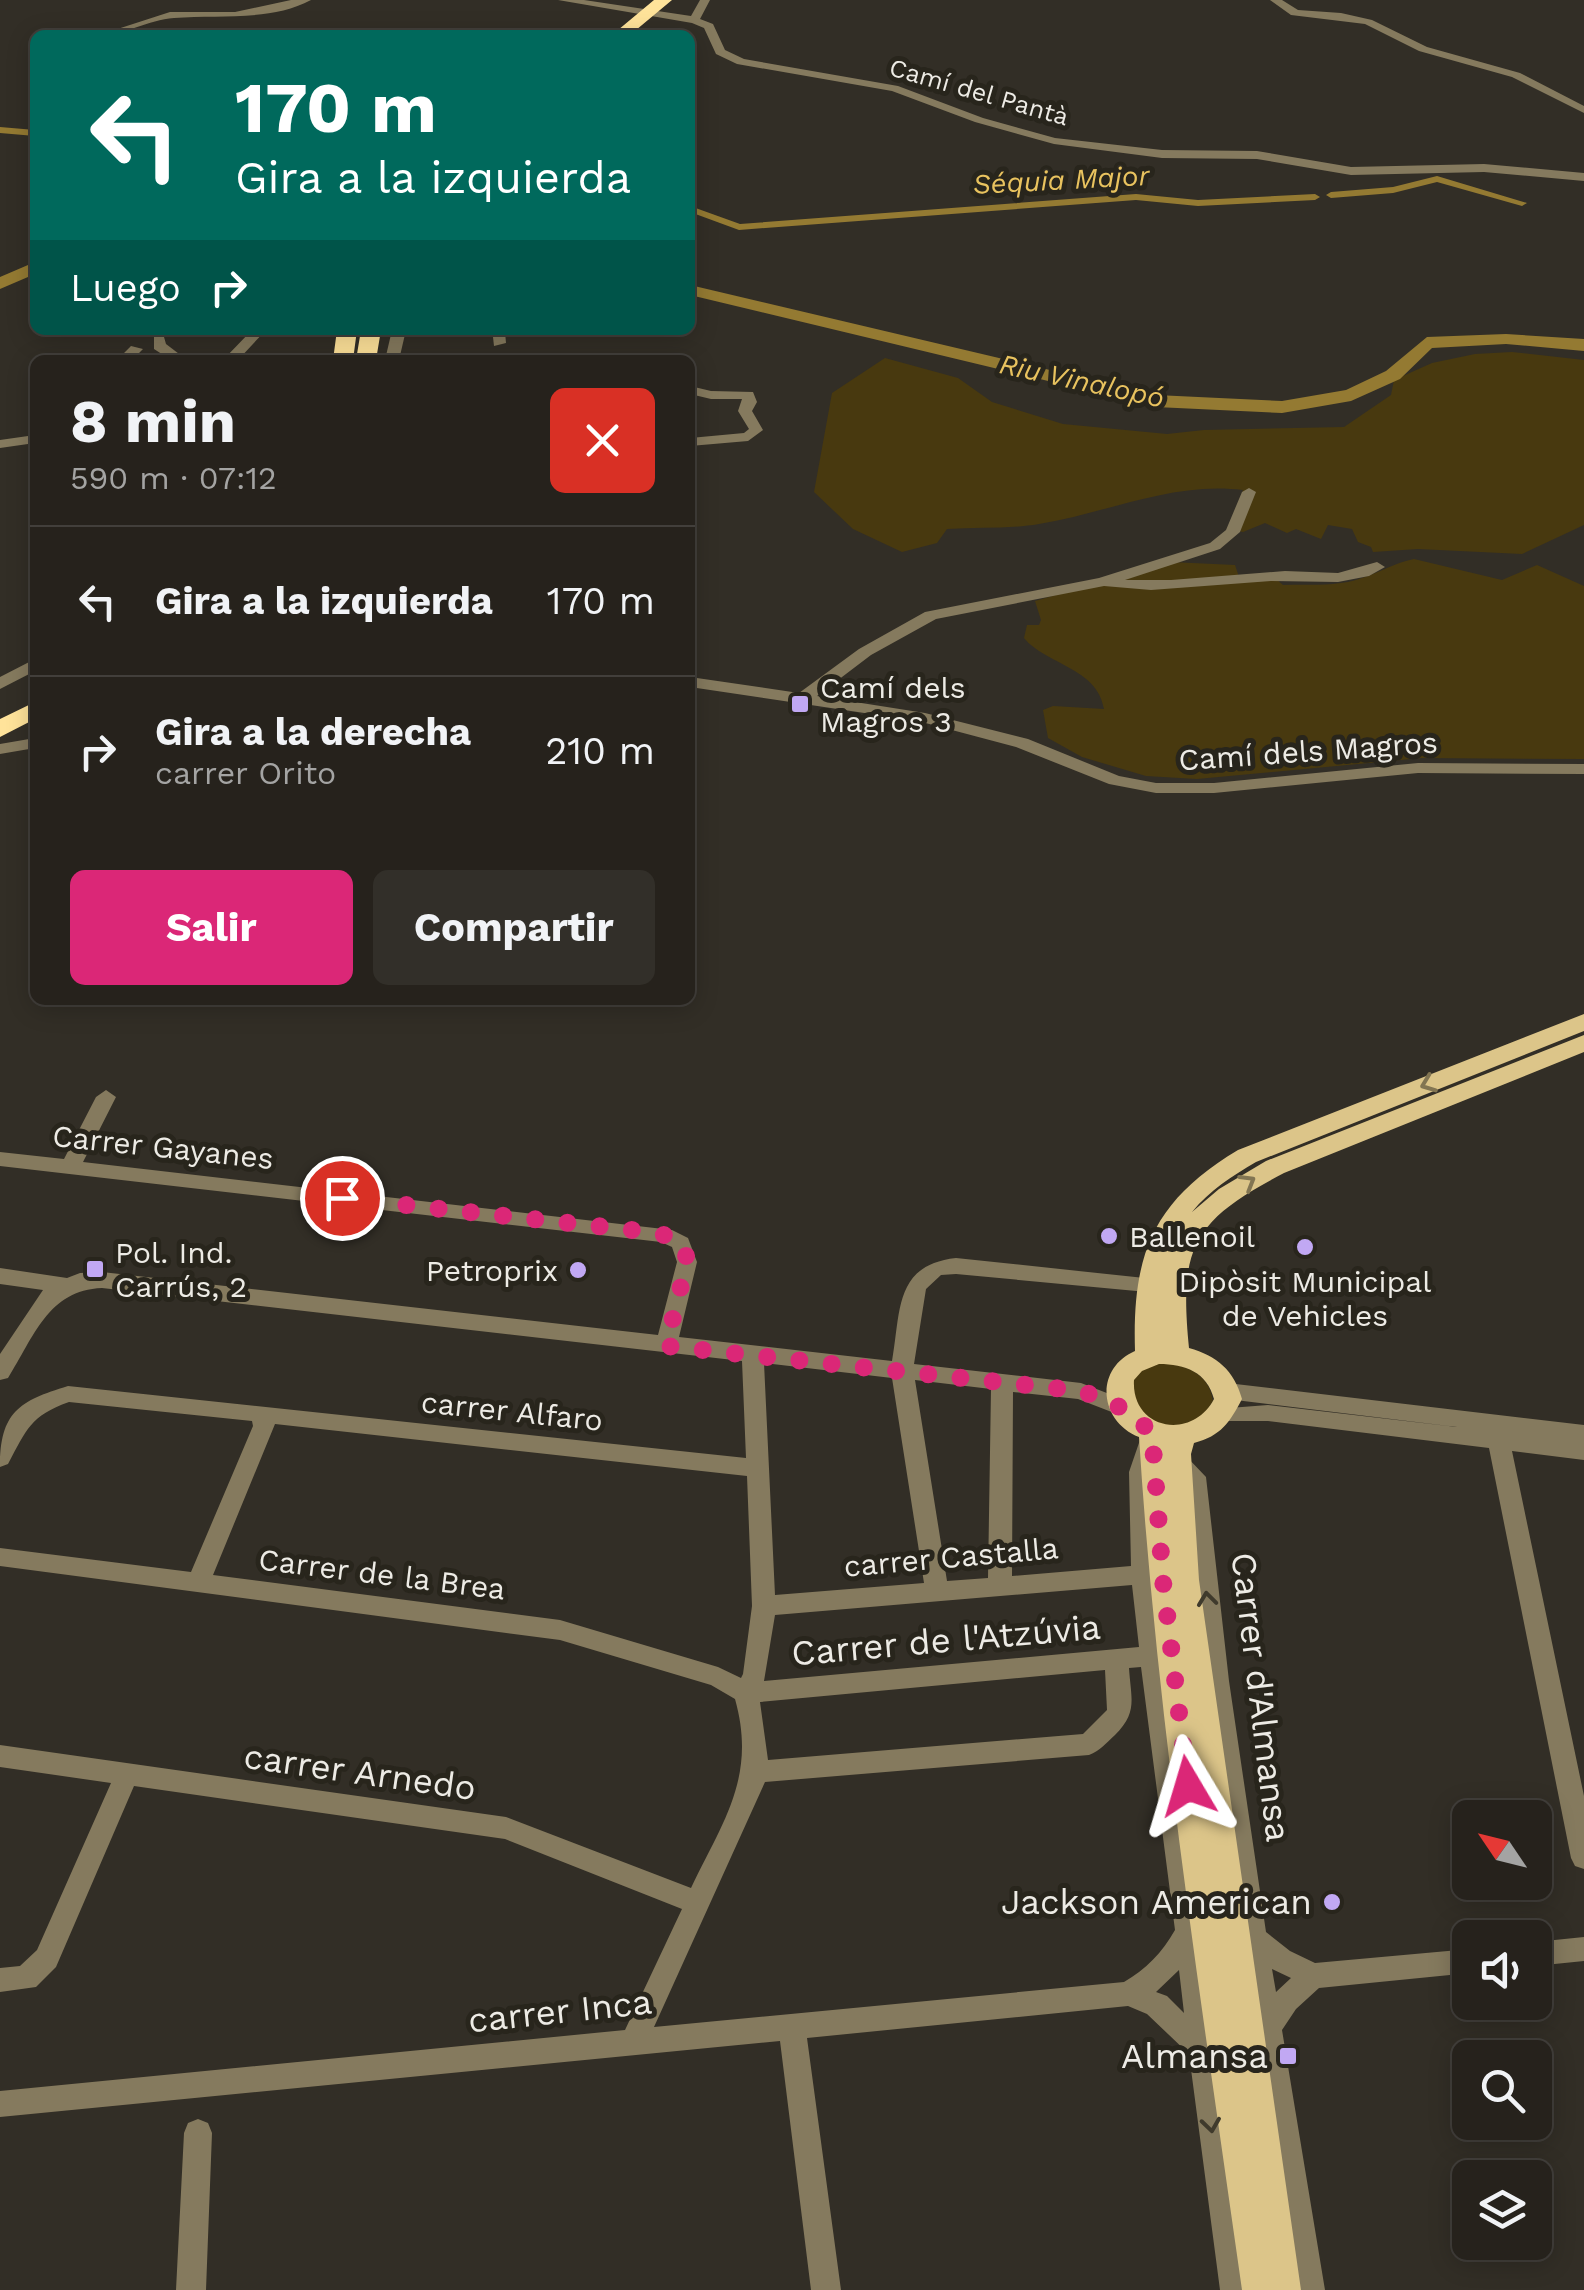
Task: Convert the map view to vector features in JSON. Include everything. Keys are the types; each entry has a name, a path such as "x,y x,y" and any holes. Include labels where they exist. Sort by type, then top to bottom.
{"highway":[{"path":"626,30 664,0"},
{"path":"643,30 678,0"},
{"path":"0,710 30,693"},
{"path":"0,730 30,712"}],"main road":[{"path":"1163,1355 1147,1284 1164,1233 1189,1196 1226,1167 1584,1022"},
{"path":"1163,1355 1174,1266 1197,1223 1231,1192 1275,1167 1584,1043"},
{"path":"1166,1443 1205,1431 1225,1403 1216,1373 1205,1364 1163,1355 1125,1370 1120,1396 1166,1443 1284,2290"},
{"path":"1166,1443 1163,1581 1188,1786 1260,2290"}],"street":[{"path":"120,30 170,15 235,15 306,0"},
{"path":"563,0 617,5 690,19 705,0"},
{"path":"1274,0 1295,13 1368,22 1423,48 1516,75 1584,110"},
{"name":"Camí del Pantà","path":"690,19 709,26 720,52 742,62 894,88 979,120 1054,141 1162,154 1257,155 1351,171 1484,168 1583,177"},
{"path":"235,355 254,335"},
{"path":"500,335 500,343"},
{"path":"159,340 158,346 172,355"},
{"path":"695,391 748,395 750,402 744,411 756,430 748,437 695,442"},
{"path":"0,444 30,440"},
{"path":"805,698 865,652 931,614 1102,582 1215,546 1233,532 1249,492"},
{"path":"1102,582 1178,588 1278,576 1339,580 1358,577 1377,566"},
{"path":"0,684 30,667"},
{"name":"Camí dels Magros","path":"695,683 805,698 984,731 1115,780 1156,788 1214,788 1418,768 1584,769"},
{"path":"0,749 30,744"},
{"path":"70,1167 106,1097"},
{"name":"Carrer Gayanes","path":"0,1159 651,1232 676,1239 686,1252 687,1262 666,1346"},
{"path":"937,1591 902,1370 915,1289 922,1277 936,1268 1147,1284"},
{"path":"0,1276 64,1285 102,1280 1120,1396"},
{"path":"0,1372 51,1294 64,1285"},
{"path":"633,2042 756,1772 754,1732 745,1693 756,1675 764,1606 753,1356"},
{"path":"1000,1585 1002,1382"},
{"name":"carrer Alfaro","path":"0,1458 20,1420 33,1406 47,1398 68,1394 755,1468"},
{"path":"1225,1403 1584,1434"},
{"path":"1225,1403 1268,1413 1584,1451"},
{"path":"198,1583 264,1426 262,1414"},
{"path":"1499,1441 1584,1858"},
{"path":"1166,1443 1142,1454 1143,1575 1199,2045 1235,2290"},
{"name":"Carrer d'Almansa","path":"1166,1443 1196,1477 1218,1685 1267,2030 1310,2290"},
{"name":"Carrer de la Brea","path":"0,1557 576,1633 718,1676 745,1693"},
{"name":"carrer Castalla","path":"764,1606 1143,1575"},
{"name":"Carrer de l'Atzúvia","path":"745,1693 1152,1656"},
{"path":"756,1772 1089,1744 1120,1714 1116,1660"},
{"name":"carrer Arnedo","path":"0,1756 506,1828 698,1903"},
{"path":"0,1980 26,1978 47,1958 128,1774"},
{"path":"1128,1994 1153,1981 1177,1954 1187,1933"},
{"path":"1254,1938 1280,1960 1313,1976 1452,1963"},
{"path":"1552,1952 1584,1949"},
{"path":"1267,2030 1286,2000 1313,1976"},
{"path":"1128,1994 1158,2004 1199,2045"},
{"name":"carrer Inca","path":"0,2104 1128,1994"},
{"path":"792,2026 826,2290"},
{"path":"191,2290 198,2133"},
{"name":"Carrer d'Almansa","path":"1276,2244 1295,2188"},
{"path":"1230,2253 1248,2204"}],"shaded area":[{"path":"1512,352 1584,360 1584,525 1522,554 1418,549 1373,552 1371,547 1358,542 1352,529 1328,525 1321,539 1296,529 1287,533 1265,523 1243,532 1228,529 1243,490 1217,488 1166,494 1039,524 947,529 937,543 902,552 853,529 814,492 832,393 885,358 958,378 992,402 1063,424 1167,434 1344,427 1391,395 1394,380 1432,363 1475,354"},
{"path":"1414,559 1502,580 1537,565 1584,586 1584,759 1422,758 1197,779 1146,776 1082,757 1048,738 1043,710 1053,706 1104,709 1100,695 1082,675 1024,638 1027,625 1039,625 1041,620 1035,601 1171,562 1235,565 1239,577 1275,578 1283,585 1313,585 1353,581"},
{"path":"1156,1363 1185,1367 1206,1383 1213,1401 1201,1420 1175,1428 1146,1421 1128,1382 1134,1374"}],"waterway":[{"name":"Séquia Major","path":"0,130 30,133"},
{"name":"Séquia Major","path":"1331,195 1393,190 1437,179 1522,203"},
{"name":"Séquia Major","path":"811,221 1136,197 1198,203 1315,197"},
{"name":"Séquia Major","path":"695,211 739,227 804,222"},
{"name":"Riu Vinalopó","path":"0,284 30,269"},
{"name":"Riu Vinalopó","path":"695,291 1156,401 1282,407 1351,395 1393,375 1427,343 1506,339 1584,345"}],"place":[{"name":"Camí dels Magros 3","path":"800,704"},
{"name":"Ballenoil","path":"1109,1236"},
{"name":"Dipòsit Municipal de Vehicles","path":"1305,1247"},
{"name":"Pol. Ind. Carrús, 2","path":"95,1269"},
{"name":"Petroprix","path":"578,1270"},
{"name":"Jackson American","path":"1332,1902"},
{"name":"Almansa","path":"1288,2056"}],"route":[{"path":"342,1198 651,1232 676,1239 686,1252 687,1262 666,1346 1082,1391 1122,1408 1152,1432 1163,1581 1188,1786"}]}
